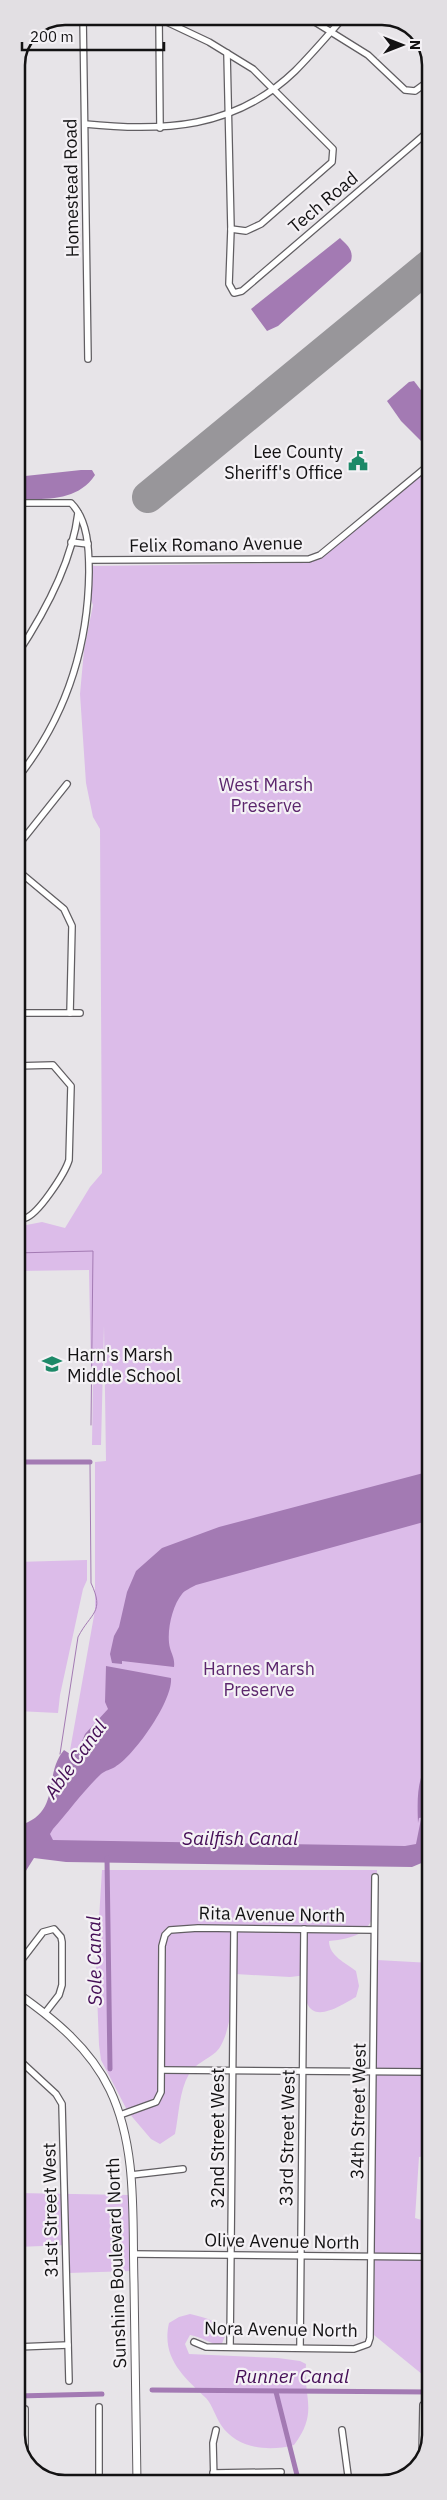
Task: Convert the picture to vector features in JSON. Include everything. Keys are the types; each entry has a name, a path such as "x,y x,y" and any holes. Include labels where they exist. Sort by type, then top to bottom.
{"street":[{"name":"Homestead Road","path":"83,25 88,359"},
{"path":"157,25 160,128"},
{"path":"173,25 227,53 254,69 333,149 332,162 326,169 261,224 246,231 231,229 227,53"},
{"path":"321,25 373,59 405,90 416,90 422,86"},
{"path":"85,124 160,128 196,123 229,112 274,88 296,70 337,25"},
{"name":"Tech Road","path":"231,229 229,284 234,293 242,291 422,137"},
{"name":"Felix Romano Avenue","path":"89,560 309,559 320,555 422,471"},
{"path":"25,503 71,503 78,510 88,544 89,560 86,620 74,675 52,727 25,767"},
{"path":"25,641 46,606 71,542 78,510"},
{"path":"71,542 88,544"},
{"path":"25,837 67,784"},
{"path":"25,876 64,909 72,926 70,1013"},
{"path":"25,1013 80,1013"},
{"path":"25,1066 53,1065 72,1086 69,1160 66,1171 33,1213 25,1218"},
{"name":"34th Street West","path":"368,2344 370,2338 375,1877"},
{"name":"Rita Avenue North","path":"162,2070 162,1946 165,1935 170,1930 175,1928 374,1930"},
{"path":"25,1955 43,1932 54,1929 58,1932 62,1942 62,1985 59,1995 45,2013"},
{"name":"32nd Street West","path":"230,2348 234,1929"},
{"name":"33rd Street West","path":"300,2348 304,1929"},
{"name":"Sunshine Boulevard North","path":"25,1999 45,2013 72,2037 96,2065 110,2090 120,2115 131,2175 137,2475"},
{"name":"31st Street West","path":"25,2066 56,2094 62,2104 69,2381"},
{"path":"120,2115 156,2102 161,2092 162,2070 422,2072"},
{"path":"131,2175 183,2169"},
{"name":"Olive Avenue North","path":"133,2254 422,2257"},
{"name":"Nora Avenue North","path":"194,2342 206,2347 230,2348 360,2348 368,2344"},
{"path":"25,2347 68,2345"},
{"path":"99,2407 99,2475"},
{"path":"25,2409 25,2440"},
{"path":"216,2430 213,2443 214,2473 281,2472"},
{"path":"342,2430 349,2475"}],"green space":[{"name":"Harnes Marsh Preserve","path":"422,469 422,1837 415,1851 29,1841 61,1801 95,1610 95,1462 106,1461 104,1325 101,1445 92,1445 93,1378 91,1374 89,1270 25,1271 25,1225 42,1222 65,1228 90,1187 102,1173 100,829 93,817 86,783 80,694 84,650 93,605 85,584 89,563 94,566 305,563"},
{"path":"87,1560 87,1580 83,1589 60,1695 58,1713 25,1711 25,1562"},
{"path":"102,1870 377,1870 375,1910 367,1928 346,1939 329,1941 335,1955 356,1971 359,1986 356,1997 330,2010 316,2012 307,2003 307,1975 290,1977 235,1974 234,1992 225,2037 216,2052 198,2064 189,2074 181,2095 175,2134 160,2144 151,2139 128,2112 101,2060 96,1967"},
{"path":"377,1960 422,1962 422,2156 419,2157 415,2218 422,2220 422,2374 374,2335"},
{"path":"25,2193 129,2195 131,2271 68,2273 67,2245 25,2247"},
{"path":"190,2314 207,2318 215,2323 225,2336 221,2346 190,2335 185,2344 189,2354 278,2358 300,2361 306,2364 308,2414 302,2433 294,2445 274,2448 254,2447 236,2439 221,2425 206,2398 176,2366 168,2347 169,2323 179,2317"}],"water":[{"path":"340,238 351,251 351,261 278,326 267,331 251,309"},
{"path":"414,381 422,392 422,442 401,421 387,401 409,382"},
{"path":"81,470 92,470 95,475 88,484 79,490 49,499 25,499 25,476"},
{"path":"422,1473 422,1522 196,1585 182,1594 173,1612 169,1627 169,1642 174,1659 174,1667 122,1661 122,1664 112,1663 110,1654 114,1636 119,1627 127,1592 136,1571 162,1548 219,1527"},
{"name":"Able Canal","path":"106,1666 171,1678 166,1700 142,1740 123,1761 101,1774 89,1787 53,1829 50,1834 53,1840 405,1846 416,1844 422,1819 422,1863 412,1867 66,1862 34,1858 25,1872 25,1823 41,1813 50,1793 58,1760 64,1750 70,1754 78,1751 85,1734 108,1709 105,1702"},
{"path":"422,1775 422,1818 419,1818 418,1823 418,1804"}],"waterway":[{"path":"25,1253 93,1251 91,1425"},
{"path":"25,1462 90,1462"},
{"name":"Able Canal","path":"60,1754 78,1637 95,1612 97,1601 91,1583 90,1462"},
{"name":"Sole Canal","path":"107,1858 110,2069"},
{"name":"Runner Canal","path":"152,2390 422,2392"},
{"path":"276,2392 297,2475"},
{"path":"25,2396 102,2394"}],"runway":[{"path":"148,497 422,272"}],"place":[{"name":"Lee County Sheriff's Office","path":"358,461"},
{"name":"Harn's Marsh Middle School","path":"52,1364"}],"park label":[{"name":"West Marsh Preserve","path":"266,794"}],"water label":[{"name":"Sailfish Canal","path":"240,1838"}]}
